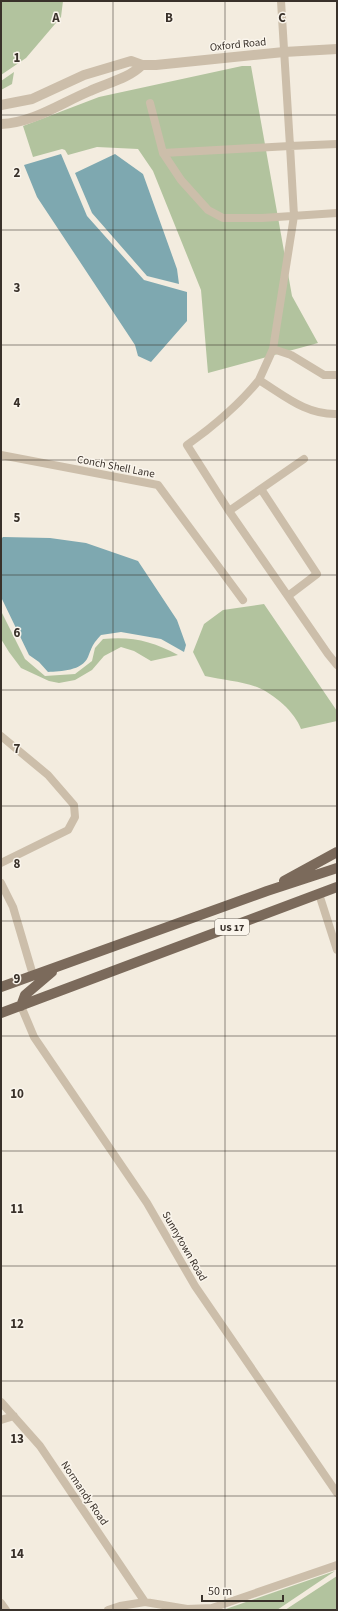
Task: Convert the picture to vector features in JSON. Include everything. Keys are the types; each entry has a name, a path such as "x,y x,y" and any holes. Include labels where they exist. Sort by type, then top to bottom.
{"main road":[{"path":"267,891 337,852"},
{"name":"US 17","path":"1,987 267,891 337,868"},
{"name":"US 17","path":"1,1013 337,887"},
{"path":"21,1006 26,995 33,987 60,966"}],"street":[{"path":"282,1 294,216 273,349 259,380 242,401 220,421 187,446 229,511 337,665"},
{"name":"Oxford Road","path":"1,105 32,98 84,75 131,61 142,65 284,52 337,49"},
{"name":"Oxford Road","path":"1,124 27,120 44,113 90,90 134,73 142,65"},
{"path":"150,103 163,153 181,180 208,210 223,218 337,213"},
{"path":"163,153 337,144"},
{"path":"273,349 291,355 324,375 337,375"},
{"path":"259,380 306,410 326,414 337,414"},
{"name":"Conch Shell Lane","path":"1,455 158,485 243,600"},
{"path":"229,511 304,459"},
{"path":"261,489 317,574 288,596"},
{"path":"1,736 48,775 74,805 74,817 68,830 1,863"},
{"path":"1,883 13,907 33,975"},
{"path":"319,894 337,950"},
{"name":"Sunnytown Road","path":"21,1006 34,1037 146,1203 195,1286 337,1492"},
{"name":"Normandy Road","path":"1,1402 40,1446 146,1602"},
{"path":"1,1420 14,1416"},
{"path":"108,1610 120,1606 146,1602 187,1609 212,1608 337,1565"},
{"path":"1,1603 6,1610"}],"green space":[{"path":"1,1 63,1 61,17 26,58 1,75"},
{"path":"242,66 251,66 292,296 318,343 208,373 201,290 153,171 138,149 97,147 68,155 65,150 62,149 33,157 23,126 99,97"},
{"path":"14,72 12,84 1,90 1,81"},
{"path":"264,604 337,711 337,721 301,729 289,710 264,690 245,683 205,676 193,652 204,624 223,610"},
{"path":"1,611 25,659 45,676 75,674 92,661 95,648 103,639 123,638 142,641 160,646 178,655 151,661 134,651 121,647 104,656 92,670 75,680 59,683 49,681 21,668 9,652 1,639"},
{"path":"335,1571 277,1610 223,1610"},
{"path":"337,1576 337,1610 285,1610"}],"water":[{"path":"61,154 87,216 144,280 187,292 187,321 151,362 138,356 135,345 37,197 24,165"},
{"path":"115,154 143,174 177,269 179,284 147,276 92,213 75,173"},
{"path":"3,537 50,538 86,543 138,561 177,620 186,645 184,652 161,639 121,632 101,635 93,645 85,662 76,668 48,672 39,662 29,655 1,597 1,539"}]}
